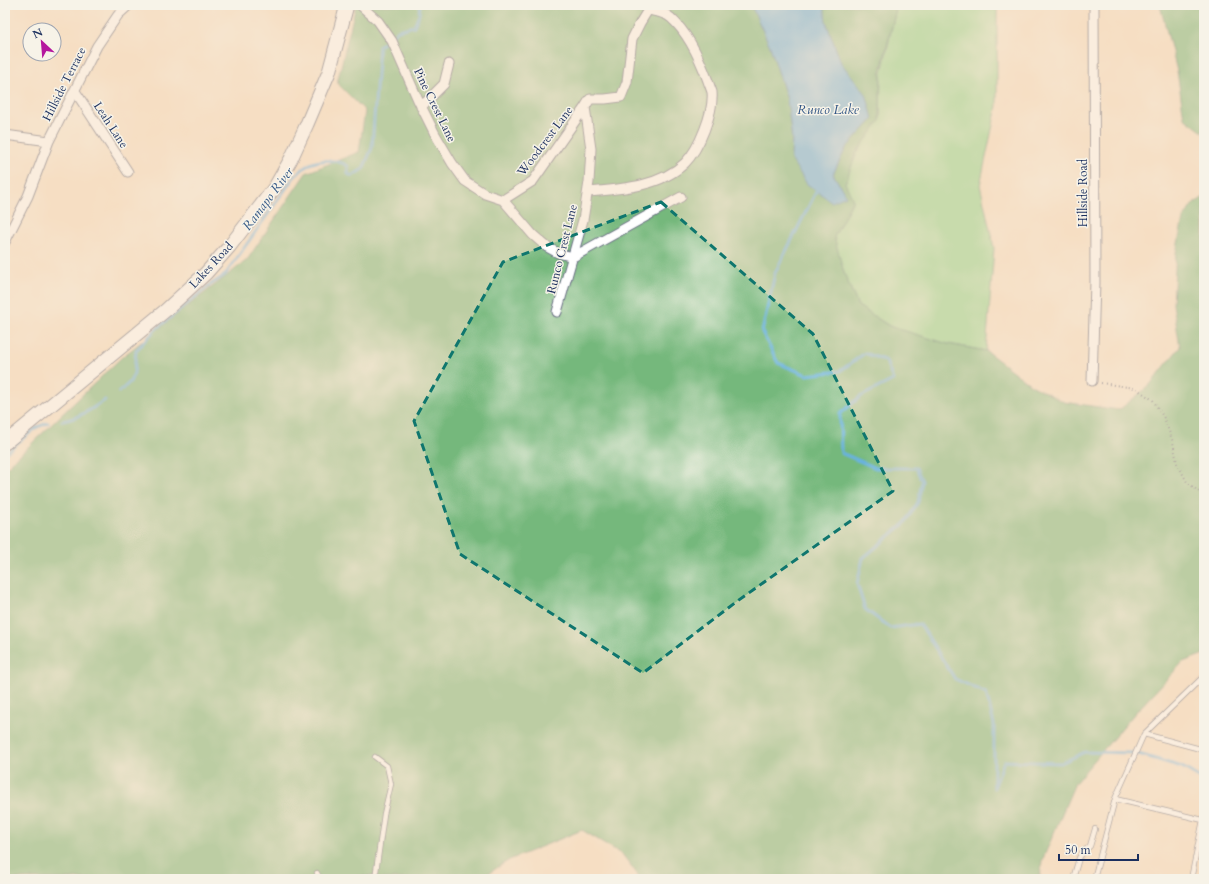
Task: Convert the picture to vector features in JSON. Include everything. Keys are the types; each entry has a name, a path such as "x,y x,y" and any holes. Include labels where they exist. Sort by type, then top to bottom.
{"main road":[{"name":"Lakes Road","path":"5,444 166,310 206,273 229,247 275,187 291,159 329,72 347,5"}],"street":[{"name":"Hillside Terrace","path":"5,135 49,141 97,46 118,15 129,5"},
{"name":"Pine Crest Lane","path":"360,5 378,21 392,41 421,107 452,163 465,182 484,194 503,200"},
{"name":"Hillside Road","path":"1092,381 1095,282 1094,5"},
{"name":"Runco Crest Lane","path":"557,312 583,220 588,192 591,149 585,106 590,99 621,97 627,82 632,39 648,10 662,13 670,17 683,31 696,53 712,92 710,111 702,135 695,150 686,162 677,170 652,182 632,187 588,192"},
{"path":"421,107 444,84 450,64"},
{"name":"Leah Lane","path":"75,91 128,172"},
{"name":"Woodcrest Lane","path":"503,200 533,181 585,106"},
{"path":"5,242 28,196 49,141"},
{"path":"503,200 533,235 547,247 558,253 573,257 681,197"}],"lane":[{"path":"1094,879 1115,799 1144,734 1204,676"},
{"path":"1144,734 1204,750"},
{"path":"356,879 375,877 384,814 391,784 387,766 376,757"},
{"path":"1115,799 1203,820 1190,879"},
{"path":"1073,879 1079,858 1090,846 1095,828"},
{"path":"317,873 320,879"}],"path":[{"path":"1092,381 1135,388 1153,400 1164,418 1173,442 1177,464 1187,482 1204,496"}],"highlighted area":[{"path":"661,202 813,334 893,491 736,602 643,673 460,554 414,421 503,262"}],"green space":[{"path":"356,5 751,5 770,46 787,99 792,139 791,160 846,196 833,174 846,148 873,119 866,95 841,63 826,22 824,5 895,5 896,9 881,71 880,121 857,152 845,183 853,200 834,237 844,273 858,306 889,326 948,344 986,351 1031,385 1064,402 1119,410 1149,386 1180,347 1173,304 1176,253 1183,219 1193,204 1204,197 1204,654 1183,662 1134,714 1075,783 1042,861 1040,879 641,879 622,854 582,830 509,860 480,879 5,879 5,469 122,357 247,260 306,173 359,152 365,111 337,83"},
{"path":"895,5 997,6 997,106 980,185 994,248 986,351 948,344 891,327 858,306 844,273 834,237 853,200 845,183 857,152 880,120 881,77 896,9"},
{"path":"1160,5 1204,5 1204,133 1184,118 1177,71"}],"water":[{"name":"Runco Lake","path":"751,5 824,5 826,22 841,63 866,94 873,119 846,148 833,174 846,196 832,202 807,184 791,159 792,139 787,99 770,46"}],"waterway":[{"name":"Ramapo River","path":"394,34 398,30 414,26 419,14 420,5"},
{"name":"Ramapo River","path":"119,392 130,382 134,373 136,351 140,346 157,328 210,285 225,275 294,177 314,162 339,162 348,166 348,174 352,176 363,169 372,148 379,46 383,43"},
{"path":"818,188 775,273 762,332 778,363 807,375 840,371 865,353 886,361 893,380 860,397 840,414 841,453 876,468 916,468 922,481 918,502 905,523 863,558 857,584 865,609 890,628 920,624 955,679 986,693 994,724 994,788 1004,761 1061,763 1085,752 1135,753 1182,767 1204,780"},
{"name":"Ramapo River","path":"62,421 79,416 105,400"},
{"name":"Ramapo River","path":"5,453 37,427 48,423"}]}
